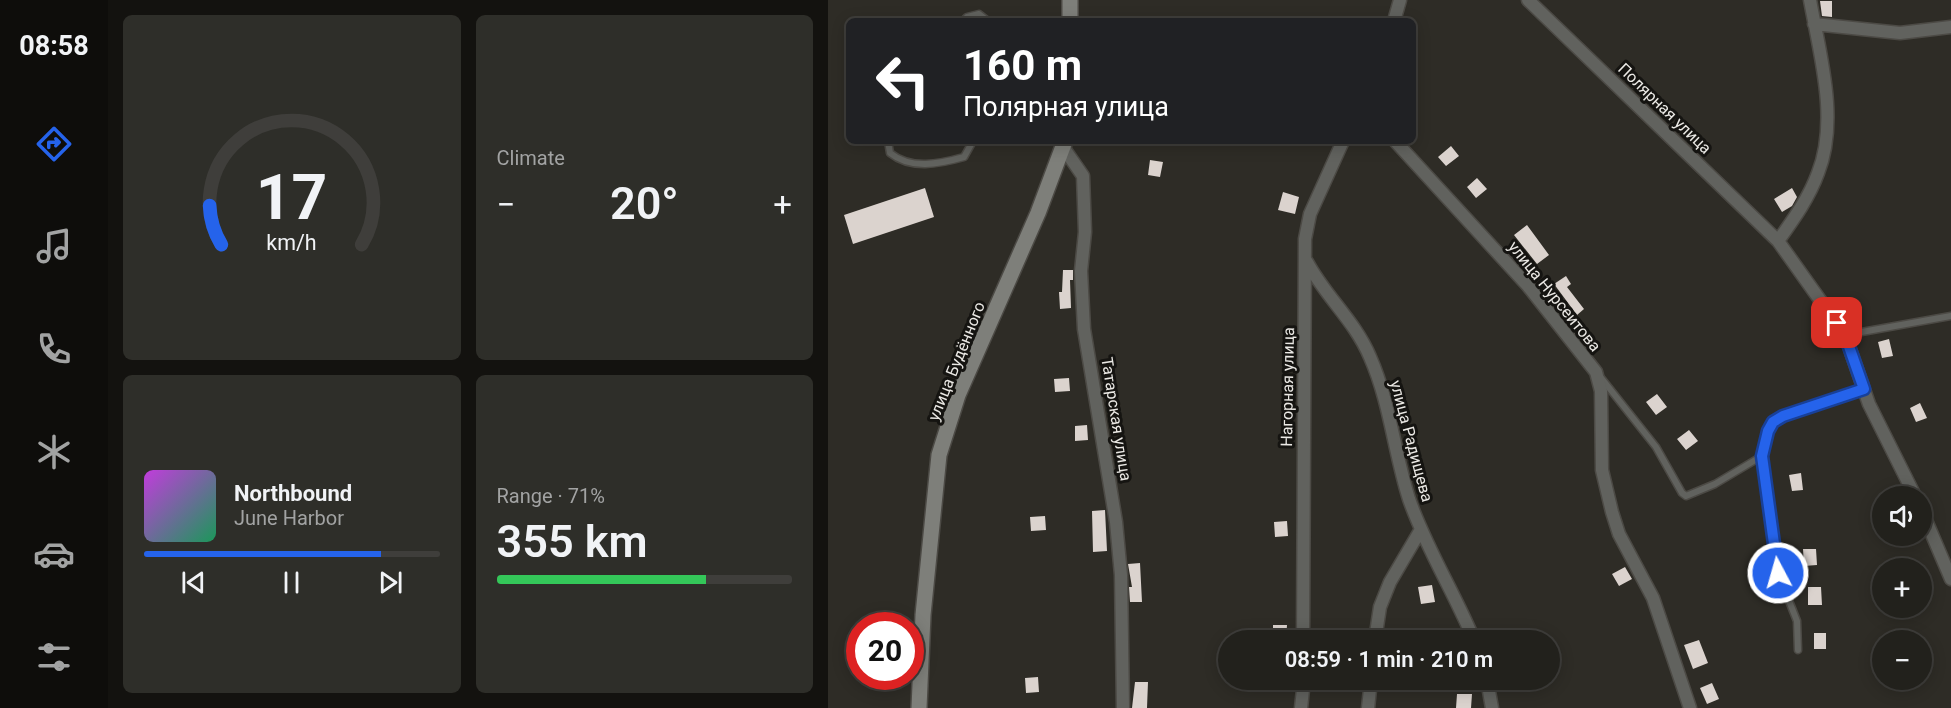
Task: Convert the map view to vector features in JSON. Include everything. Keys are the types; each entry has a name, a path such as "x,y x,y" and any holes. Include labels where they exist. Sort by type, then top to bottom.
{"street":[{"path":"1070,0 1070,18"},
{"path":"1395,18 1400,0"},
{"name":"Полярная улица","path":"1528,0 1778,241 1845,335 1864,389 1911,486"},
{"path":"1778,241 1805,201 1818,174 1826,147 1828,122 1810,0"},
{"path":"1814,24 1900,33 1951,27"},
{"name":"улица Будённого","path":"919,708 923,615 939,455 958,394 1038,213 1064,144"},
{"name":"Татарская улица","path":"1064,144 1083,176 1086,232 1081,271 1084,329 1116,522 1121,575 1123,708"},
{"name":"Нагорная улица","path":"1304,630 1305,239 1310,214 1341,144"},
{"name":"улица Нурсеитова","path":"1398,144 1528,286 1596,372 1601,391 1602,470 1612,512 1619,534 1653,598 1690,708"},
{"name":"улица Радищева","path":"1305,258 1314,274 1354,327 1371,357 1385,401 1405,487 1420,531 1469,630"},
{"path":"1377,630 1383,599 1420,531"},
{"path":"1932,534 1951,579"},
{"path":"1301,708 1303,690"},
{"path":"1368,708 1370,690"},
{"path":"1488,690 1491,708"}],"lane":[{"path":"966,18 979,14 984,18"},
{"path":"888,144 890,153 900,161 919,164 942,163 964,157 971,144"},
{"path":"1845,335 1951,316"},
{"path":"1596,372 1656,447 1686,496 1715,484 1762,456"},
{"path":"1798,650 1797,621 1778,573 1762,448 1773,422 1783,416 1864,389"}],"building":[{"path":"1820,1 1832,1 1832,17 1822,16"},
{"path":"1451,146 1459,156 1446,166 1438,157"},
{"path":"1150,160 1163,162 1160,177 1148,175"},
{"path":"1477,178 1487,189 1476,198 1467,187"},
{"path":"925,188 934,217 853,244 844,215"},
{"path":"1792,188 1797,197 1792,206 1782,212 1774,199"},
{"path":"1283,192 1299,197 1295,214 1278,210"},
{"path":"1527,225 1549,255 1537,264 1514,235"},
{"path":"1063,270 1073,270 1073,280 1070,280 1071,308 1060,309 1059,292 1062,292"},
{"path":"1566,276 1571,284 1567,287 1584,309 1577,315 1554,284"},
{"path":"1889,339 1893,356 1882,358 1878,342"},
{"path":"1069,378 1070,391 1055,392 1054,379"},
{"path":"1657,394 1667,407 1656,415 1646,402"},
{"path":"1920,403 1927,418 1916,422 1910,408"},
{"path":"1087,425 1088,440 1075,441 1075,426"},
{"path":"1689,430 1698,441 1686,450 1677,439"},
{"path":"1801,473 1803,490 1792,491 1789,475"},
{"path":"1105,510 1107,551 1093,552 1092,511"},
{"path":"1045,516 1046,530 1031,531 1030,517"},
{"path":"1287,521 1288,536 1275,537 1274,522"},
{"path":"1803,549 1816,549 1817,565 1804,566"},
{"path":"1140,563 1142,602 1130,602 1129,587 1132,587 1128,564"},
{"path":"1625,567 1632,579 1619,586 1612,574"},
{"path":"1432,585 1435,602 1421,604 1418,587"},
{"path":"1808,587 1821,587 1822,605 1808,605"},
{"path":"1273,625 1287,625 1287,630 1273,630"},
{"path":"1814,633 1826,633 1826,649 1814,649"},
{"path":"1699,640 1708,663 1693,669 1684,645"},
{"path":"1038,677 1039,692 1026,693 1025,678"},
{"path":"1135,682 1148,682 1147,708 1132,708"},
{"path":"1712,683 1719,699 1707,704 1700,688"},
{"path":"1457,694 1472,694 1471,708 1456,708"}],"route":[{"path":"1778,573 1762,448 1773,422 1783,416 1864,389 1845,335 1837,323"}]}
